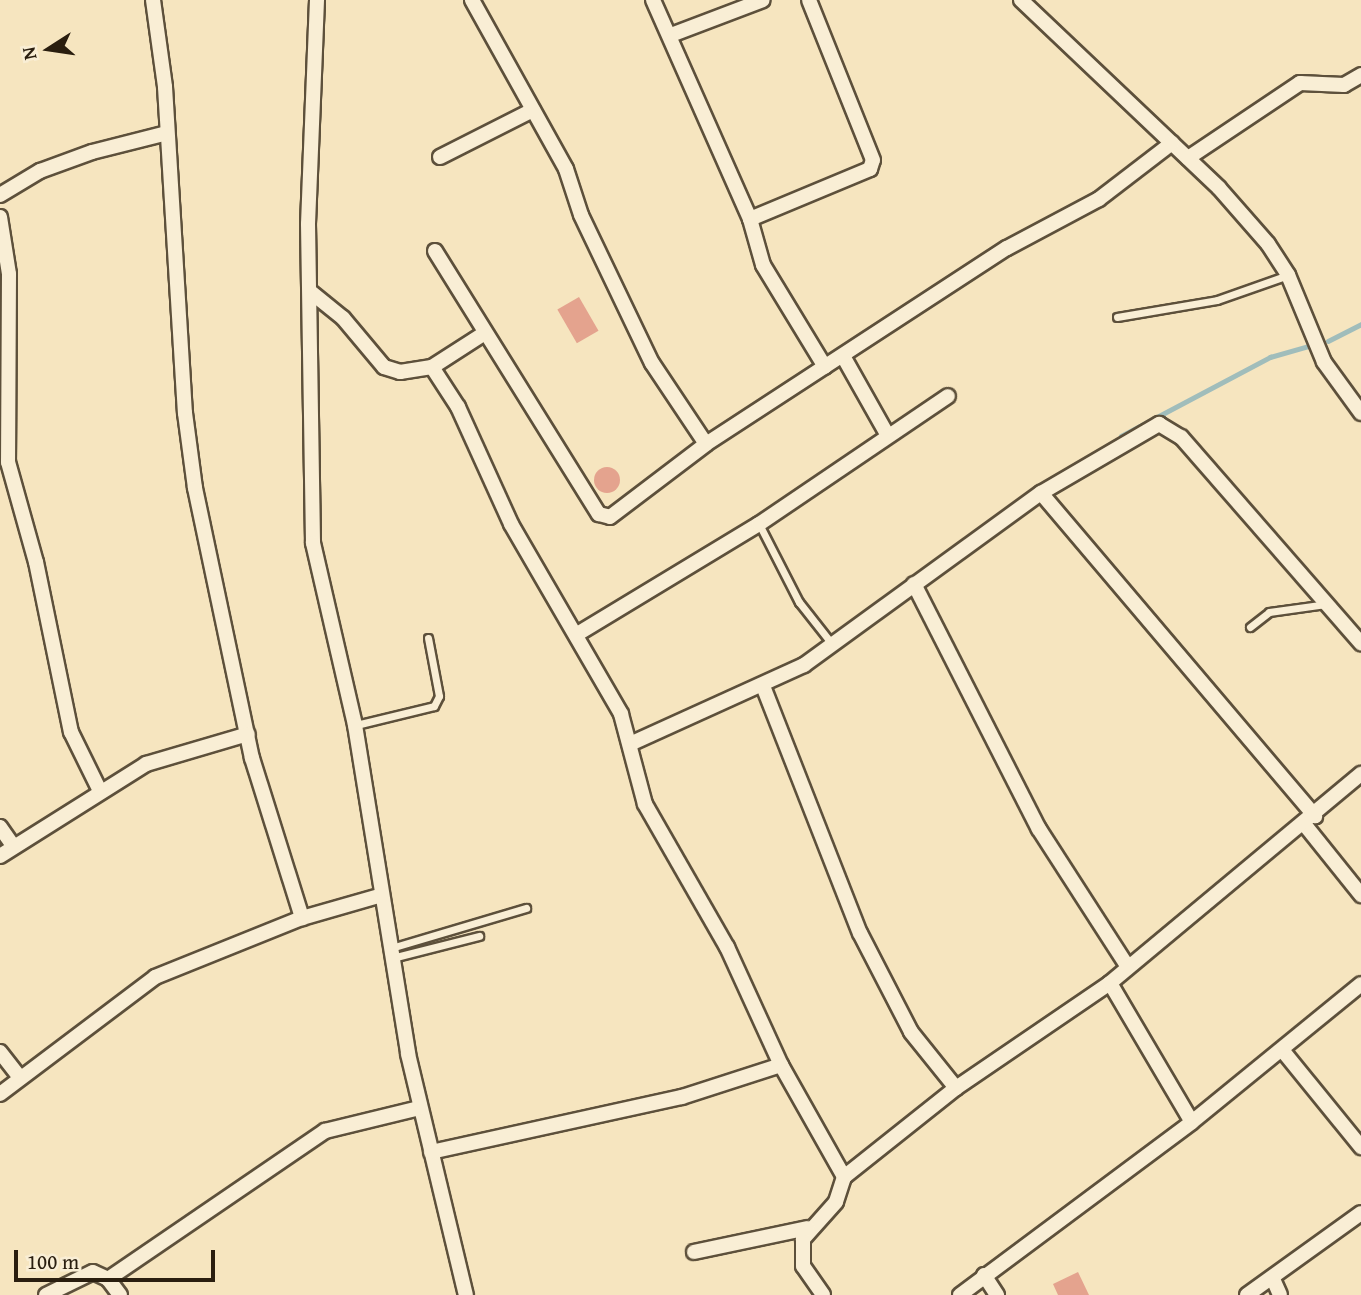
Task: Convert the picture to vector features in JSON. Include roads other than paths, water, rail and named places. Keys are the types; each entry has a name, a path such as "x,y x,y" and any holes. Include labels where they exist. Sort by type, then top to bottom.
{"street":[{"path":"153,0 167,133 195,488 248,734 302,918"},
{"path":"317,0 309,119 313,543 355,725 419,1108 466,1295"},
{"path":"472,0 566,169 629,318 706,444"},
{"path":"653,0 671,35 750,219 763,265 825,367"},
{"path":"671,35 763,0"},
{"path":"750,219 870,169 873,160 809,0"},
{"path":"1021,0 1188,159 1268,244 1288,275 1324,362 1361,413"},
{"path":"1188,159 1300,83 1344,85 1361,75"},
{"path":"440,158 533,110"},
{"path":"0,195 40,171 92,152 167,133"},
{"path":"435,251 599,514 610,517 706,444 1007,248 1100,199 1171,143"},
{"path":"0,218 8,246 4,352 10,470 36,562 71,732 100,791"},
{"path":"312,293 343,318 384,367 412,373 432,367 485,333"},
{"path":"843,356 887,434"},
{"path":"432,367 458,407 511,524 579,633 621,713 642,797 727,947 781,1065 844,1177"},
{"path":"579,633 759,524 887,434 948,396"},
{"path":"630,744 762,686 832,644 1041,494 1159,424 1168,426 1361,643"},
{"path":"1041,494 1310,820 1361,895"},
{"path":"914,584 1039,829 1128,967"},
{"path":"762,686 836,883 871,957 911,1032 956,1088"},
{"path":"0,856 12,845 100,791 167,756 248,734"},
{"path":"694,1252 808,1228 836,1202 844,1177 956,1088 1110,983 1310,820 1361,774"},
{"path":"0,827 12,845"},
{"path":"0,1094 155,977 302,918 382,894"},
{"path":"1110,983 1192,1122"},
{"path":"960,1295 1192,1122 1283,1051 1361,984"},
{"path":"1283,1051 1361,1147"},
{"path":"0,1052 20,1078"},
{"path":"431,1152 682,1097 781,1065"},
{"path":"108,1279 325,1131 419,1108"},
{"path":"1247,1295 1273,1279 1361,1213"},
{"path":"808,1228 803,1266 823,1295"},
{"path":"46,1295 87,1273 108,1279 120,1295"},
{"path":"985,1275 997,1295"},
{"path":"1273,1279 1280,1295"}],"lane":[{"path":"1117,317 1217,299 1288,275"},
{"path":"759,524 799,602 832,644"},
{"path":"1250,627 1269,612 1328,604"},
{"path":"355,725 434,706 439,696 428,638"},
{"path":"391,953 526,908"},
{"path":"391,953 479,936"}],"waterway":[{"path":"1328,341 1361,324"},
{"path":"1121,436 1270,357 1309,346"}]}
